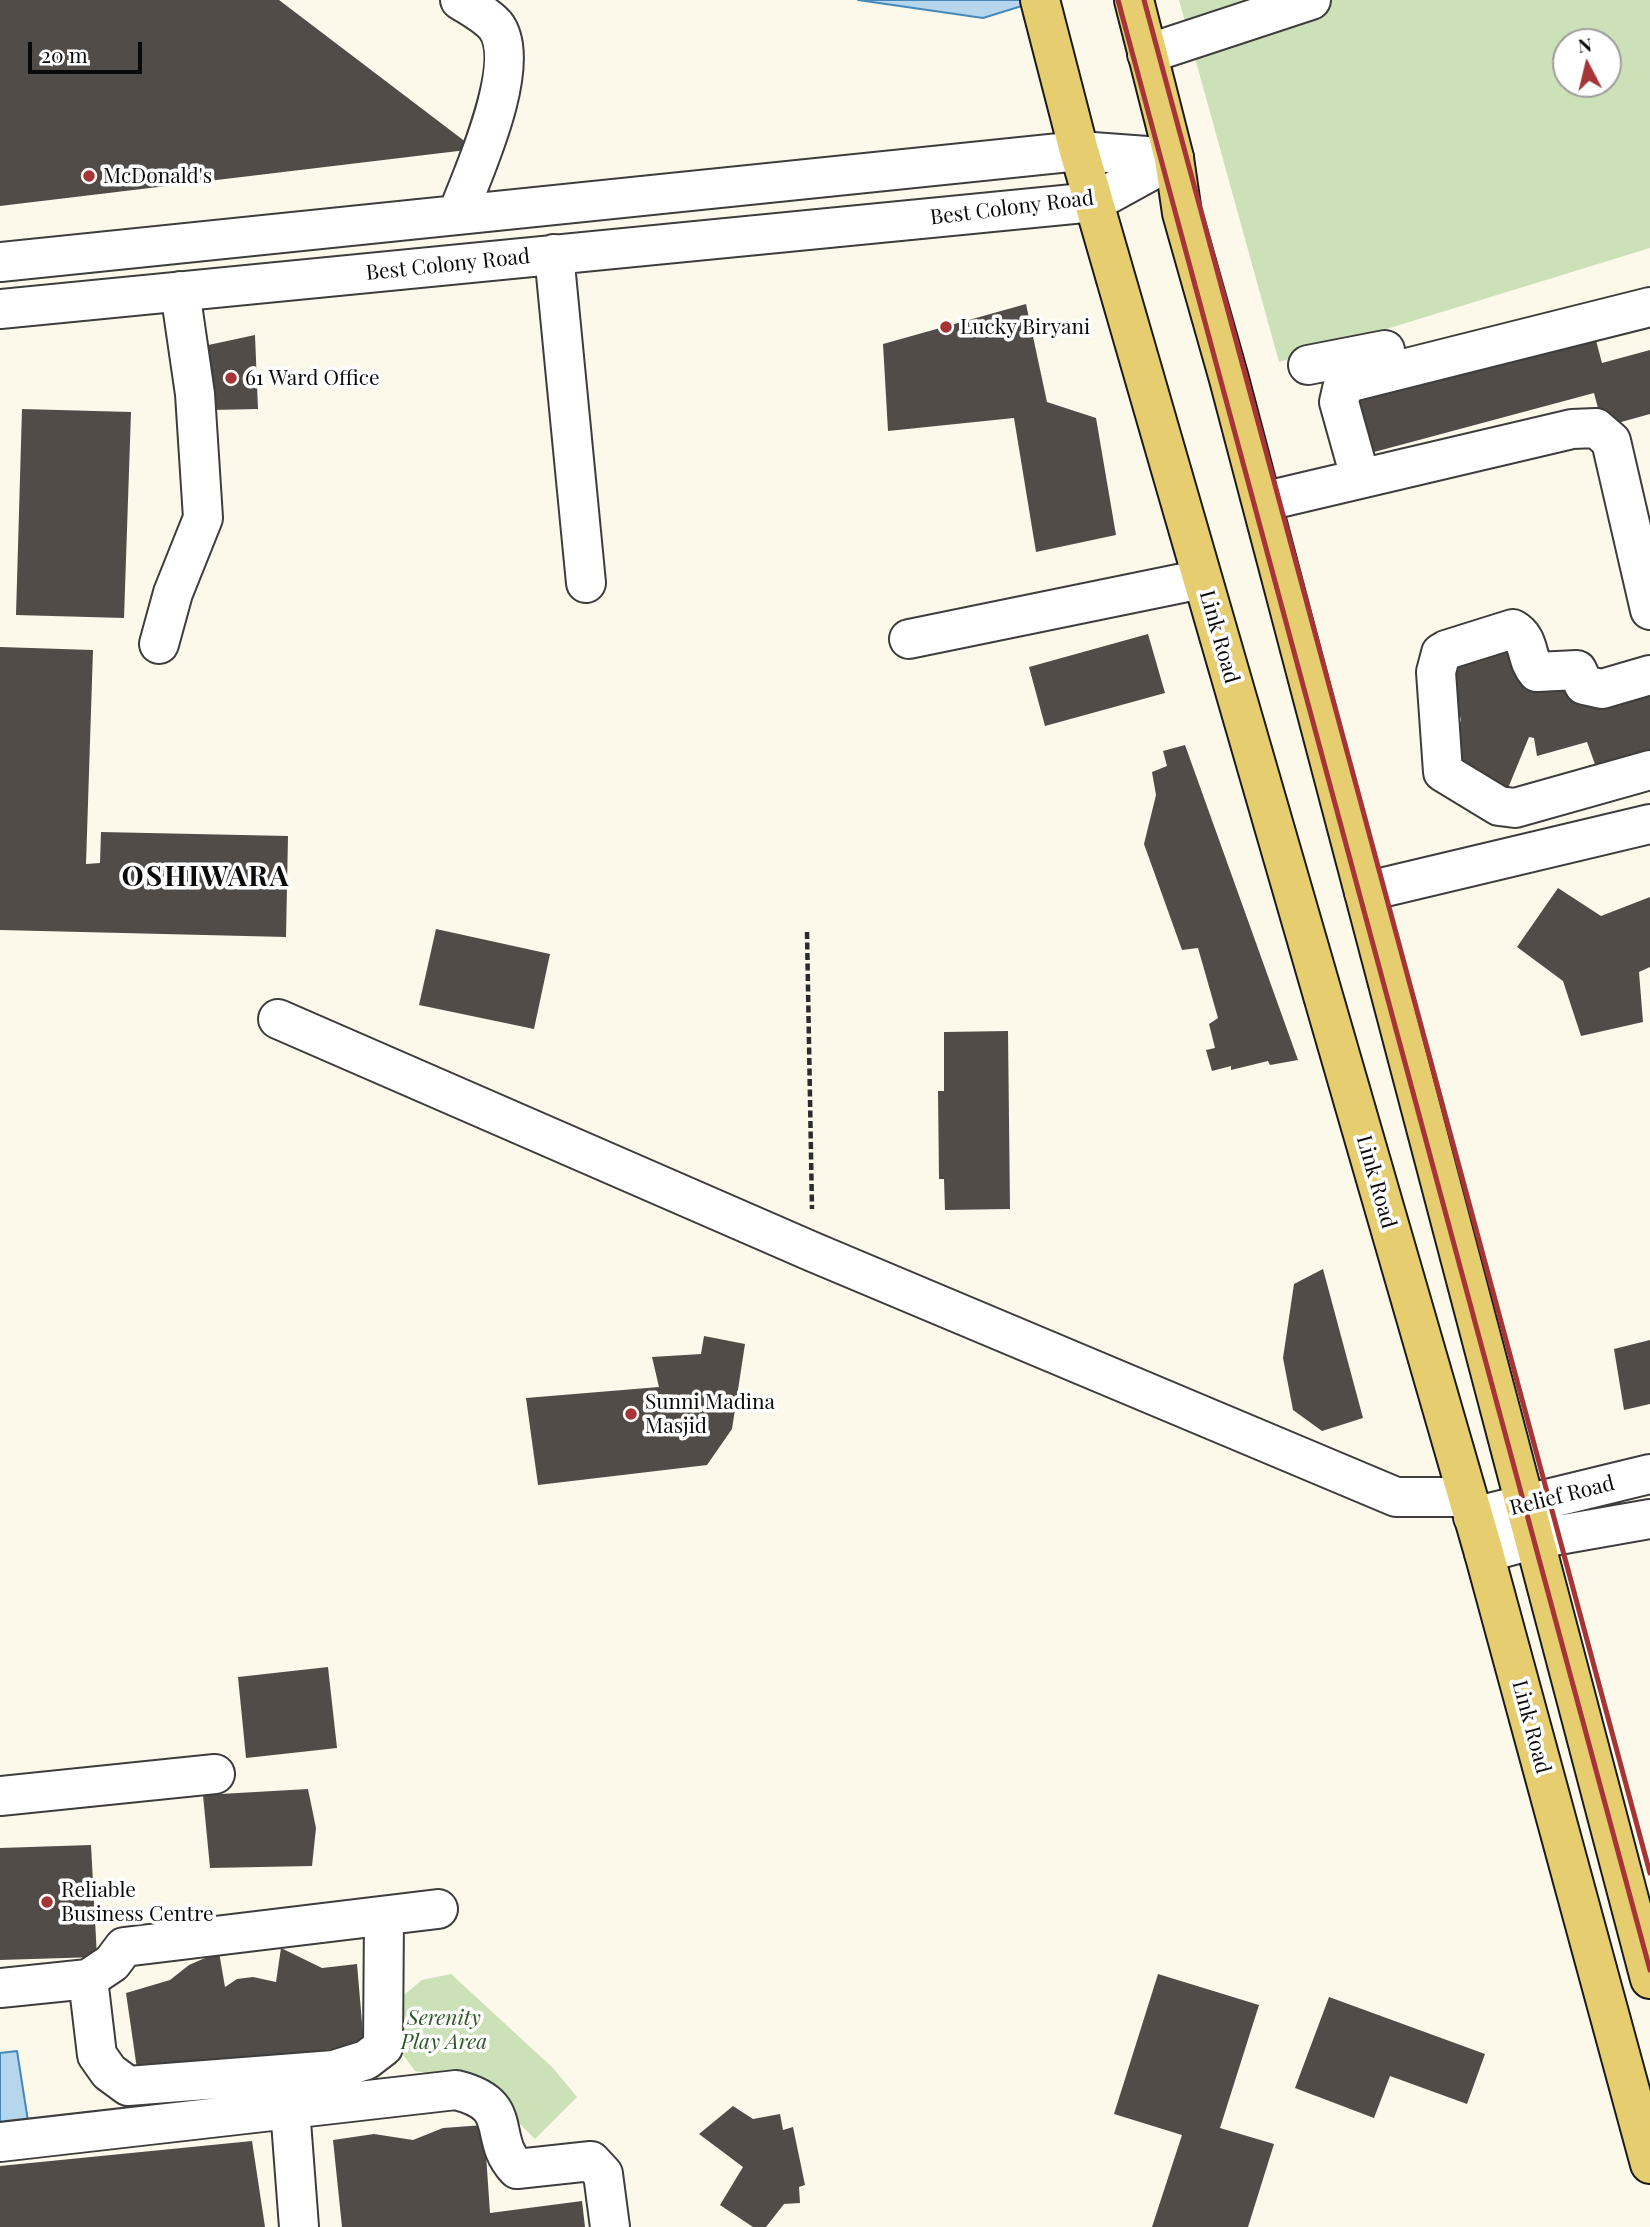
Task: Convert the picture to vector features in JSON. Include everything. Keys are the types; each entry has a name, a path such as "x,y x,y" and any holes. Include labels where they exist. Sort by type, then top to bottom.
{"main road":[{"path":"1135,5 1174,158 1182,213 1262,502 1650,1979"},
{"name":"Link Road","path":"1045,18 1079,151 1475,1522 1650,2164"}],"street":[{"path":"457,215 496,113 503,48 496,26 460,0"},
{"path":"1147,54 1311,0"},
{"path":"0,262 1079,151 1174,158"},
{"name":"Best Colony Road","path":"0,309 1094,202 1174,158"},
{"path":"554,254 586,583"},
{"path":"159,644 173,593 203,518 195,394 180,291"},
{"path":"1360,477 1339,402 1342,389 1351,382 1650,307"},
{"path":"1308,365 1464,336"},
{"path":"1262,502 1572,429 1596,428 1611,441 1650,610"},
{"path":"909,639 1202,579"},
{"path":"1650,676 1602,689 1584,685 1577,670 1537,672 1532,667 1524,638 1513,629 1446,650 1437,661 1436,672 1443,772 1499,806 1515,808 1650,770"},
{"path":"1364,892 1650,824"},
{"name":"Relief Road","path":"278,1019 813,1252 1396,1497 1475,1522 1650,1519"},
{"name":"Relief Road","path":"1531,1522 1650,1474"},
{"path":"0,1796 215,1774"},
{"path":"0,1988 88,1979 112,1963 124,1947 438,1909"},
{"path":"0,2142 289,2091 334,2070 366,2060 383,2047 384,1916"},
{"path":"88,1979 97,2055 109,2072 128,2086 289,2091 456,2090 475,2094 498,2117 506,2157 517,2169 591,2161 603,2174 610,2227"},
{"path":"289,2091 299,2227"}],"path":[{"path":"807,932 813,1252"}],"green space":[{"path":"1179,0 1650,0 1650,248 1279,362"},
{"name":"Serenity Play Area","path":"451,1974 553,2068 577,2097 535,2139 477,2081 415,2071 398,2048 404,1995 422,1980"}],"water":[{"path":"858,0 1041,0 983,18"},
{"path":"17,2051 28,2121 0,2126 0,2053"}],"building":[{"path":"0,0 279,0 475,149 0,206"},
{"path":"1026,304 1047,402 1096,418 1116,535 1036,552 1014,418 888,431 883,344"},
{"path":"1593,329 1602,363 1650,350 1650,414 1603,427 1594,393 1363,455 1346,395"},
{"name":"61 Ward Office","path":"255,335 258,409 211,410 199,347"},
{"path":"22,409 131,412 124,618 16,615"},
{"path":"1148,634 1165,693 1045,726 1029,667"},
{"path":"1510,640 1526,690 1572,679 1581,706 1650,686 1650,755 1597,770 1587,742 1537,756 1534,738 1529,737 1504,798 1447,767 1461,720 1447,664"},
{"path":"0,647 93,650 86,864 100,863 101,832 288,836 286,937 0,930"},
{"path":"1185,745 1298,1060 1270,1065 1268,1061 1231,1070 1231,1066 1212,1071 1206,1050 1215,1048 1209,1024 1218,1018 1198,948 1182,950 1144,844 1156,795 1152,772 1167,766 1163,751"},
{"path":"1558,888 1601,916 1650,897 1650,967 1639,972 1643,1022 1581,1036 1563,981 1517,947"},
{"path":"436,929 550,954 534,1029 419,1005"},
{"path":"1008,1031 1010,1209 945,1210 944,1179 939,1179 938,1091 944,1091 944,1032"},
{"path":"1323,1269 1363,1418 1322,1431 1293,1410 1283,1358 1294,1284"},
{"name":"Sunni Madina Masjid","path":"704,1336 745,1344 732,1429 707,1465 538,1485 526,1398 659,1387 652,1357 701,1354"},
{"path":"1650,1340 1650,1404 1624,1410 1614,1349"},
{"path":"328,1667 337,1748 246,1758 238,1677"},
{"path":"308,1789 316,1828 312,1866 210,1868 203,1795"},
{"name":"Reliable Business Centre","path":"91,1845 97,1957 0,1960 0,1848"},
{"path":"281,1948 322,1968 357,1964 364,2046 137,2069 126,1993 170,1980 189,1965 219,1952 225,1987 237,1979 253,1977 276,1982"},
{"path":"1158,1974 1259,2005 1220,2128 1274,2144 1248,2227 1152,2227 1182,2135 1114,2114"},
{"path":"1329,1997 1485,2054 1467,2104 1390,2076 1374,2118 1295,2088"},
{"path":"733,2106 753,2119 780,2114 783,2130 793,2127 805,2185 799,2187 800,2203 784,2204 766,2227 753,2227 720,2205 743,2167 699,2134"},
{"path":"484,2125 490,2213 582,2201 585,2227 342,2227 333,2140 374,2134 413,2140 443,2128"},
{"path":"252,2141 265,2227 0,2227 0,2166"}],"railway":[{"path":"1118,0 1650,1970"},
{"path":"1144,0 1650,1873"}],"place":[{"name":"McDonald's","path":"89,176"},
{"name":"Lucky Biryani","path":"946,327"},
{"name":"61 Ward Office","path":"231,378"},
{"name":"Sunni Madina Masjid","path":"631,1414"},
{"name":"Reliable Business Centre","path":"47,1902"}],"district":[{"name":"OSHIWARA","path":"206,877"}]}
